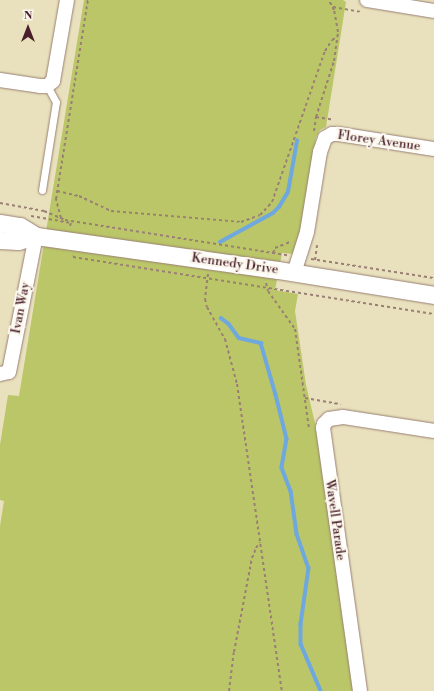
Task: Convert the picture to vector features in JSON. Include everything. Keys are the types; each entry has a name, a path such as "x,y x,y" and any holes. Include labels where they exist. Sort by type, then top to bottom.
{"street":[{"path":"0,80 40,86 47,86 53,81 67,0"},
{"path":"367,0 434,11"},
{"name":"Florey Avenue","path":"302,266 321,146 328,135 338,134 434,149"},
{"name":"Kennedy Drive","path":"0,223 20,226 36,236"},
{"name":"Kennedy Drive","path":"0,240 18,241 36,236 302,266 434,295"},
{"name":"Ivan Way","path":"0,374 9,372 36,236"},
{"name":"Wavell Parade","path":"360,691 323,428 329,418 340,417 434,431"}],"lane":[{"path":"42,190 56,102 47,86"}],"path":[{"path":"61,220 56,199 88,0"},
{"path":"57,191 80,196 111,211 241,222 260,215 272,202 325,51 332,40 337,37"},
{"path":"0,203 44,211 61,220 302,266 434,278"},
{"path":"209,268 205,299 207,307 225,339 236,380 282,691"},
{"path":"266,278 268,291 295,329 310,436"},
{"path":"267,287 434,314"},
{"path":"230,691 234,652 252,558 260,542"}],"green space":[{"path":"84,0 343,0 346,2 326,127 320,130 316,137 296,254 282,253 275,290 298,294 295,311 306,385 315,423 354,691 0,691 0,526 4,501 0,500 0,445 8,395 19,396"}],"waterway":[{"path":"220,242 273,213 279,207 288,192 297,141"},
{"path":"221,318 229,324 239,338 261,343 276,395 287,439 282,468 291,491 297,534 309,568 301,624 301,644 321,691"}]}
